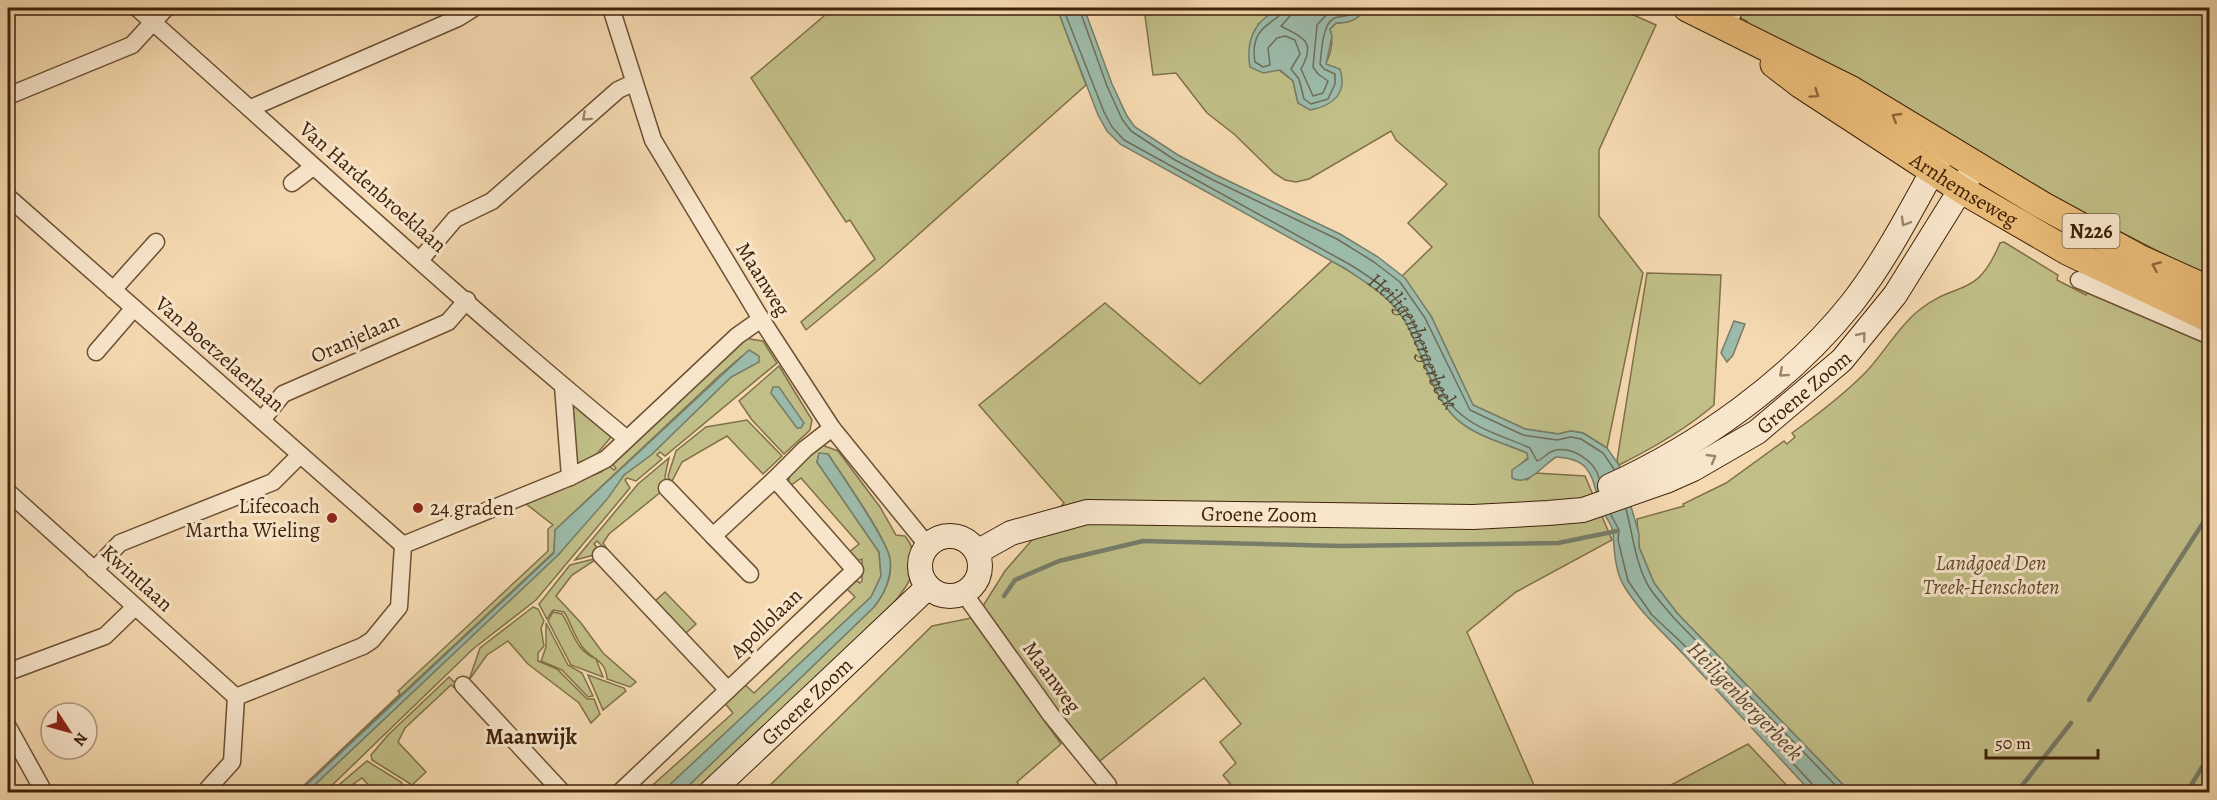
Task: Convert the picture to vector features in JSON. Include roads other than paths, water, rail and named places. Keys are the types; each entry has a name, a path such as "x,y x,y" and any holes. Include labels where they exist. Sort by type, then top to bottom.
{"main road":[{"name":"Arnhemseweg","path":"1687,8 1732,23 1781,53 1850,89 1976,165 2141,259 2207,287"},
{"name":"Arnhemseweg","path":"1732,23 1800,84 1962,190 2069,252 2210,319"},
{"name":"Groene Zoom","path":"1663,472 1733,416 1804,354 1851,304 1886,254 1946,147"},
{"name":"Groene Zoom","path":"976,552 1011,533 1087,512 1473,517 1548,513 1581,505 1663,472 1693,469 1757,432 1842,360 1895,295 1976,165"},
{"path":"954,536 967,541 976,552 980,566 978,575 974,584 963,592 944,595 928,586 921,573 920,563 928,546 940,538 954,536"},
{"name":"Groene Zoom","path":"711,792 928,586"}],"street":[{"name":"Van Hardenbroeklaan","path":"137,8 251,108 313,167 421,259 563,386 627,439"},
{"path":"8,96 132,45 166,8"},
{"path":"251,108 459,18 474,8"},
{"name":"Maanweg","path":"611,8 653,140 761,319 832,428 928,546"},
{"path":"421,259 455,219 492,201 618,90 633,82"},
{"path":"292,183 313,167"},
{"name":"Van Boetzelaerlaan","path":"8,197 403,545"},
{"path":"113,290 156,242"},
{"path":"2079,280 2210,336"},
{"name":"Oranjelaan","path":"262,420 283,394 448,322 467,300"},
{"path":"96,352 134,308"},
{"path":"204,792 232,762 236,697 363,646 372,640 399,607 403,545 570,477 606,459 737,336 761,319"},
{"path":"563,386 570,477"},
{"path":"713,536 805,449 832,428"},
{"path":"94,570 120,543 273,482 300,455"},
{"name":"Apollolaan","path":"620,792 855,570 775,479"},
{"path":"668,488 750,574"},
{"name":"Kwintlaan","path":"8,492 236,697"},
{"path":"601,555 728,690"},
{"name":"Maanweg","path":"963,592 1051,715 1108,785"},
{"path":"8,672 105,636 135,607"},
{"path":"463,685 562,792"},
{"path":"8,728 44,792"}],"water":[{"name":"Heiligenbergerbeek","path":"1057,8 1084,8 1112,84 1127,116 1135,127 1178,155 1216,175 1340,234 1378,257 1405,278 1431,316 1473,405 1525,429 1558,434 1571,431 1583,433 1607,448 1619,465 1639,534 1639,547 1654,583 1677,613 1850,792 1811,792 1638,606 1621,580 1613,530 1601,508 1589,472 1584,466 1578,462 1556,457 1529,478 1518,480 1512,478 1512,470 1528,459 1527,453 1476,432 1450,412 1437,392 1402,316 1380,293 1346,269 1120,144 1107,131 1098,115"},
{"path":"1286,8 1367,8 1354,20 1336,23 1330,29 1332,36 1326,64 1340,69 1342,85 1340,92 1331,102 1318,108 1310,110 1298,103 1293,81 1280,70 1263,73 1250,67 1249,47 1255,29 1267,16"},
{"path":"1734,321 1745,324 1733,355 1727,362 1721,353"},
{"path":"749,350 759,356 759,362 731,377 651,455 624,475 608,498 559,554 307,792 299,792 554,553 555,530"},
{"path":"773,387 779,387 804,423 801,428 797,428 771,393"},
{"path":"819,453 828,454 873,523 887,550 890,566 884,591 874,607 682,792 662,792 871,597 881,576 879,552 817,462"}],"waterway":[{"path":"2089,700 2210,512"},
{"path":"1004,596 1015,580 1059,561 1143,541 1341,546 1558,543 1617,531"},
{"path":"2017,792 2071,723"},
{"path":"2187,792 2210,754"}],"place":[{"name":"24 graden","path":"418,508"},
{"name":"Lifecoach Martha Wieling","path":"332,518"}],"district":[{"name":"Maanwijk","path":"531,737"}],"park label":[{"name":"Landgoed Den Treek-Henschoten","path":"1991,575"}]}
